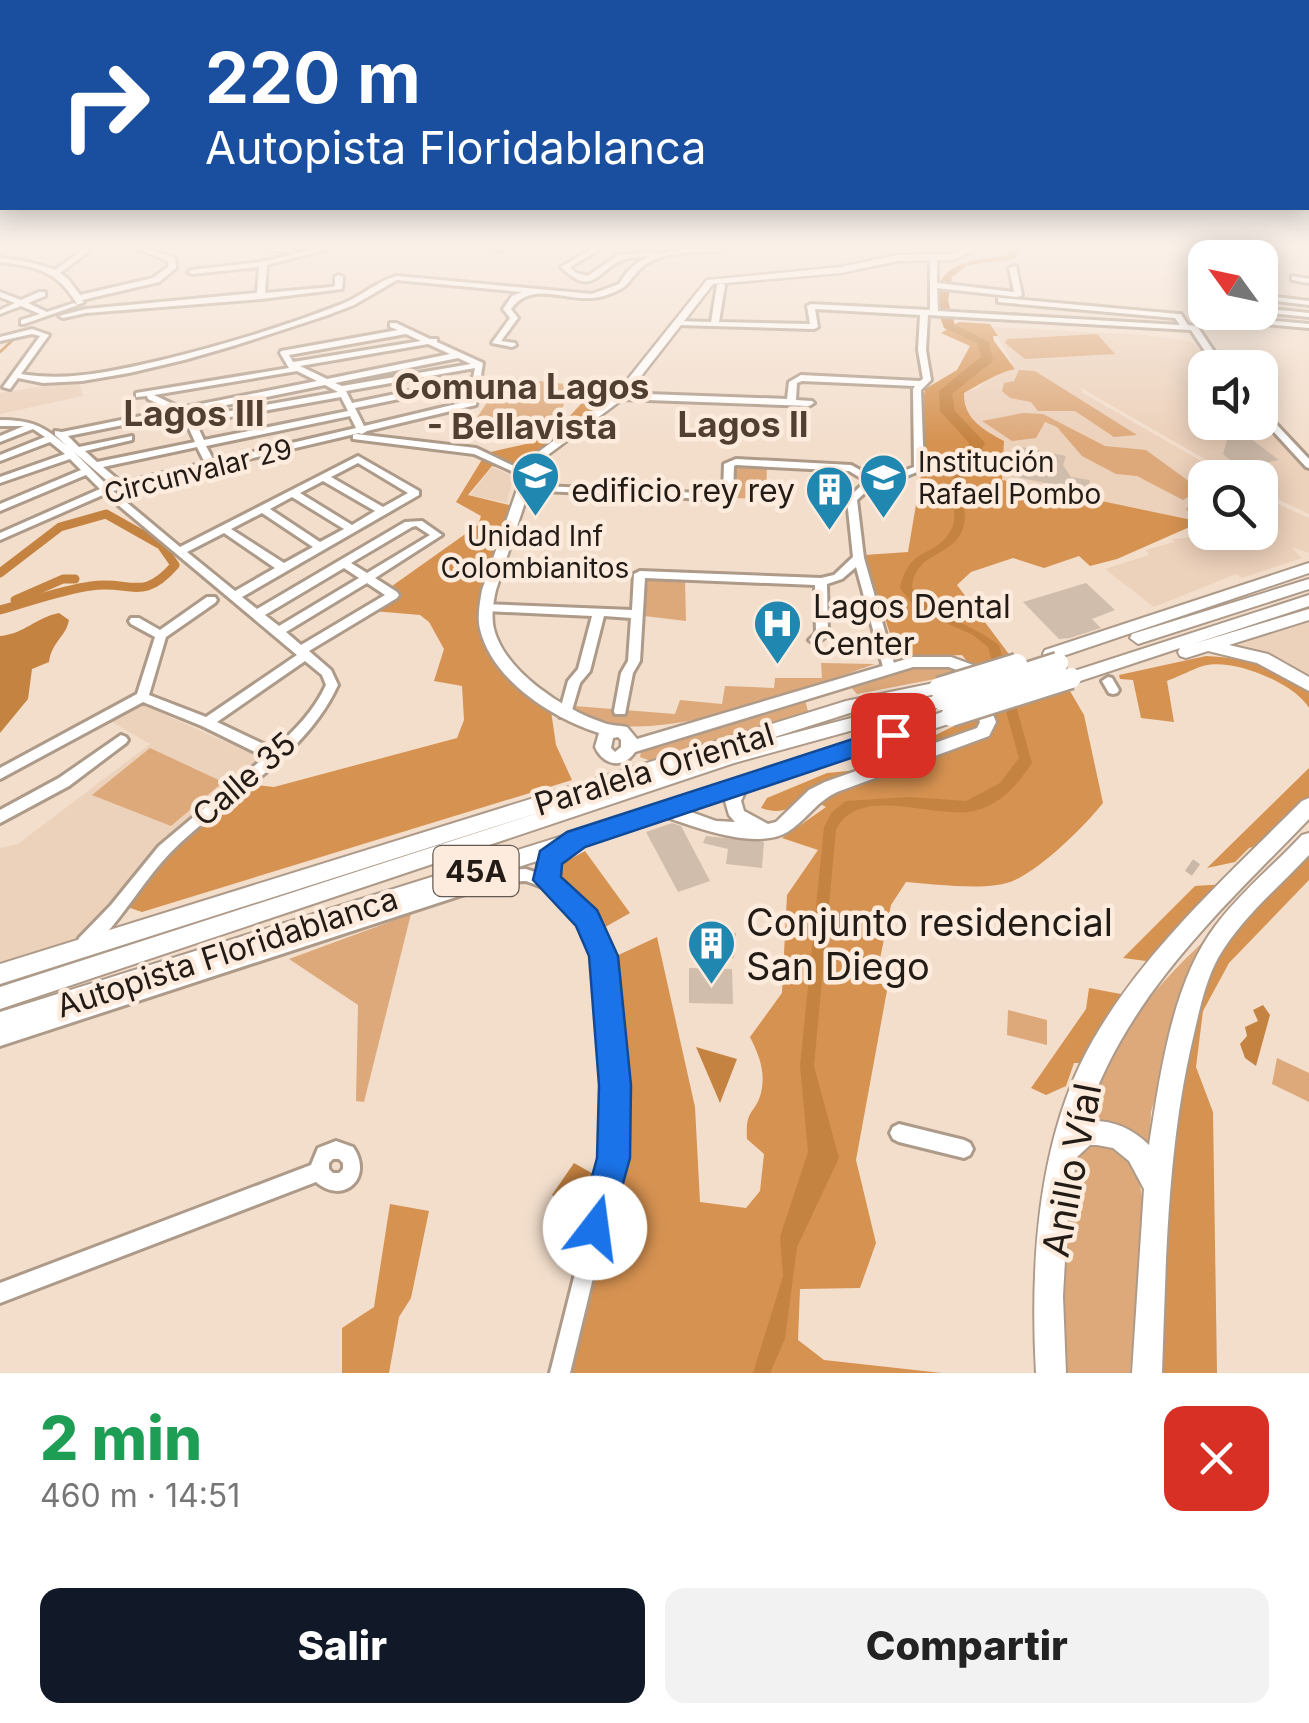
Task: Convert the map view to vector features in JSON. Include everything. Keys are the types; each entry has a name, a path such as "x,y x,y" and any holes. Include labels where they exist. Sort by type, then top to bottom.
{"highway":[{"path":"1055,658 1139,625 1309,568"},
{"name":"Autopista Floridablanca","path":"3,1036 370,905 739,788 1055,658 1103,673 1309,584"},
{"name":"Autopista Floridablanca","path":"0,998 732,757 944,701 1103,673 1309,600"},
{"name":"45A","path":"1103,673 1309,614"},
{"path":"1103,673 1139,625"},
{"path":"1208,646 1262,658 1309,685"},
{"name":"Paralela Oriental","path":"0,974 852,706 944,701"},
{"name":"Anillo Víal","path":"1051,1370 1052,1244 1068,1148 1092,1066 1137,994 1173,950 1309,806"},
{"path":"547,880 550,859 576,840"},
{"path":"1146,1373 1156,1194 1174,1066 1202,968 1228,926 1309,841"},
{"path":"321,934 370,905"},
{"path":"1068,1148 1085,1133 1116,1136 1145,1160 1156,1194"}],"main road":[{"path":"662,766 645,766 528,687 494,641 486,607 524,487 519,471 620,396 685,313"},
{"path":"617,744 663,735 893,662 951,662 968,669 988,722 983,732 831,786 815,795 782,827 768,831 715,828 666,810"},
{"path":"596,786 610,776 617,744"},
{"path":"739,788 733,801 737,816 750,827 768,831"}],"street":[{"path":"24,322 44,313"},
{"path":"4,389 52,326 70,313"},
{"path":"4,389 158,362 233,343 322,313"},
{"path":"510,313 514,318 496,342 512,345"},
{"path":"715,324 717,313"},
{"path":"678,323 814,327 811,313"},
{"path":"893,662 859,558 852,499 878,475 902,476 919,469 922,350 932,313"},
{"path":"953,313 1188,328"},
{"path":"1146,313 1178,316 1188,326"},
{"path":"1283,313 1309,316"},
{"path":"1278,323 1309,326"},
{"path":"393,325 480,365"},
{"path":"0,339 52,326"},
{"path":"362,431 342,392 294,367 284,353 410,331"},
{"path":"210,466 193,421 180,410 145,396 434,341"},
{"path":"0,458 56,437 460,355"},
{"path":"344,437 473,403 480,365"},
{"path":"193,421 480,365"},
{"path":"16,375 38,382"},
{"path":"0,508 91,468 477,380"},
{"path":"792,403 794,380 923,382"},
{"path":"620,396 809,403"},
{"path":"0,422 37,420 114,487 132,514 182,550 233,598 303,653"},
{"path":"0,422 34,426 56,437"},
{"path":"0,439 34,426"},
{"path":"1278,431 1309,465"},
{"path":"344,437 454,447 519,471"},
{"name":"Circunvalar 29","path":"0,538 114,487 344,437"},
{"path":"0,480 73,453 129,438"},
{"path":"182,550 358,459 415,493 233,598"},
{"path":"524,487 728,497 729,464 851,468 871,480"},
{"path":"324,477 382,512"},
{"path":"293,493 352,529"},
{"path":"263,509 320,547"},
{"path":"256,616 415,522 438,535 278,632"},
{"path":"225,528 283,568"},
{"path":"620,711 627,673 634,661 640,574 821,582 838,577 859,558"},
{"path":"207,723 393,594 344,563"},
{"path":"838,577 869,586"},
{"path":"814,640 822,635 821,582"},
{"path":"0,774 142,697 161,635 211,600"},
{"path":"486,607 637,614"},
{"path":"572,718 574,680 584,671 599,613"},
{"path":"135,621 161,635"},
{"name":"Calle 35","path":"63,956 99,931 180,835 274,756 330,695 331,678 303,653"},
{"path":"142,697 274,756"},
{"path":"0,818 64,782 120,740"},
{"path":"3,1036 502,876 526,875 547,880 587,918 600,946 615,1085 614,1158 560,1373"},
{"path":"122,900 124,919 130,925 152,928"},
{"path":"899,1133 964,1149"},
{"path":"0,1292 320,1170"}],"shaded area":[{"path":"940,313 952,313 955,325 989,342 993,361 952,394 955,411 985,443 963,480 962,531 949,547 920,567 912,588 932,607 999,645 1032,763 1008,793 984,808 958,812 899,806 862,808 847,816 836,830 814,1066 839,1158 797,1247 785,1339 770,1373 753,1373 783,1276 780,1237 808,1152 800,1066 824,827 832,812 846,801 910,797 966,801 1000,783 1019,758 988,647 973,635 917,610 900,588 910,565 943,540 953,526 953,482 969,443 940,411 939,391 981,357 977,343 944,328"},
{"path":"959,322 990,324 998,336 993,336 994,341 1015,369 964,393 971,417 1004,441 1002,480 1188,519 1188,528 1117,559 1090,566 1079,556 1044,568 1013,558 971,572 957,585 1020,669 983,681 962,655 898,658 864,555 908,552 921,475 929,475 921,415 925,389 957,370 970,346 941,333"},
{"path":"993,327 1144,335 1192,342 1199,350 1188,350 1188,440 1278,440 1278,435 1309,470 1309,514 1278,499 1278,460 1206,460 1081,388 1083,393 1199,460 1188,460 1188,520 1002,480 1004,441 980,427 963,407 964,393 978,388 995,373 1015,369"},
{"path":"1097,334 1115,354 1025,359 1005,343 1007,339"},
{"path":"1019,370 1035,371 1137,435 1114,437 1075,411 1038,411 1031,402 1010,398 1002,391 1004,383 1014,381"},
{"path":"504,377 575,385 549,431 474,422"},
{"path":"79,381 83,396 0,414 0,393"},
{"path":"591,393 623,397 544,459 535,476 492,466 468,495 517,507 492,600 491,619 501,654 551,711 556,745 572,780 142,912 130,908 165,855 247,784 274,787 457,738 464,720 462,686 434,681 444,649 429,622 420,615 373,611 401,594 392,586 478,525 481,516 456,502 486,453 535,442 540,430 556,431"},
{"path":"1023,413 1043,414 1105,446 1146,450 1188,481 1188,497 1183,500 1137,476 1116,474 1082,456 1057,427 1045,422 1036,438 1012,441 982,421"},
{"path":"732,465 767,465 766,499 731,498"},
{"path":"492,467 513,476 507,503 470,495"},
{"path":"1278,504 1309,518 1309,553 1291,547 1302,558 1242,578 1236,574 1154,607 1105,569 1149,555 1146,550 1174,542 1172,539 1188,538 1188,550 1278,550"},
{"path":"648,577 685,579 686,621 644,616"},
{"path":"59,613 69,620 65,631 49,662 32,669 28,699 0,733 0,636"},
{"path":"1309,621 1309,675 1283,660 1238,645"},
{"path":"1206,656 1247,662 1287,677 1309,693 1309,708 1277,681 1245,669 1215,664 1167,681 1174,722 1141,718 1133,680 1120,679 1119,675"},
{"path":"821,663 875,664 766,702 674,723 633,726 598,721 574,706 675,714 680,700 722,704 725,686 774,688 775,678 822,678"},
{"path":"918,664 946,664 962,669 956,675 857,694 848,684"},
{"path":"1067,686 1084,715 1103,803 1062,846 1015,880 977,886 906,882 891,905 875,983 888,985 856,1160 876,1243 860,1288 800,1289 798,1340 824,1360 942,1373 567,1373 628,1167 612,958 657,937 695,1107 700,1202 746,1208 760,1191 764,1154 747,1139 748,1122 759,1100 763,1078 750,1037 782,993 787,895 818,850 782,838 826,807 807,797 785,810 774,811 761,808 767,798 827,773 858,770 878,763 954,726"},
{"path":"804,696 808,711 651,761 640,757 642,746"},
{"path":"141,704 261,758 167,838 92,932 0,968 0,848 18,844 150,744 112,722"},
{"path":"150,748 223,782 171,826 92,795"},
{"path":"1309,768 1309,799 1267,843 1249,848 1235,862 1207,868"},
{"path":"585,851 630,913 600,930 556,867"},
{"path":"1309,851 1309,880 1229,963 1203,1011 1196,1067 1213,1112 1217,1373 1159,1373 1167,1139 1188,1040 1214,958"},
{"path":"1227,884 1154,962 1123,958 1195,886"},
{"path":"411,914 364,1102 356,1101 358,1005 289,959"},
{"path":"1202,943 1151,1112 1149,1154 1103,1121 1082,1119 1103,1069 1130,1024 1164,981"},
{"path":"1089,988 1126,995 1083,1063 1074,1063 1066,1086 1046,1095 1031,1088 1086,1009"},
{"path":"1263,1005 1270,1015 1256,1066 1245,1058 1240,1044 1247,1036 1245,1027 1258,1021 1253,1010"},
{"path":"1008,1010 1047,1020 1047,1045 1007,1035"},
{"path":"696,1047 737,1059 720,1103"},
{"path":"1277,1058 1309,1073 1309,1102 1272,1084"},
{"path":"1087,1142 1113,1149 1129,1160 1141,1189 1130,1373 1066,1373 1058,1347 1054,1320 1056,1263 1076,1153"},
{"path":"574,1163 595,1175 579,1216 552,1195"},
{"path":"390,1204 429,1211 411,1298 399,1317 389,1373 342,1373 342,1328 374,1307"}],"building":[{"path":"1227,440 1252,440 1279,460 1230,460 1223,454"},
{"path":"1017,446 1066,456 1063,465 1071,477 1090,480 1087,492 1008,475"},
{"path":"1086,583 1115,610 1092,619 1101,628 1070,638 1059,639 1023,602"},
{"path":"672,823 681,826 710,881 678,892 646,832"},
{"path":"706,836 764,842 762,868 726,864 728,849 703,843"},
{"path":"694,928 736,933 734,958 691,954"},
{"name":"Conjunto residencial San Diego","path":"689,968 732,969 733,1004 689,1003"}],"waterway":[{"path":"0,352 17,336"},
{"path":"0,573 60,527 106,514 161,545 175,565 164,577 144,587 91,586 0,610"},
{"path":"15,600 63,579 75,579"}],"tunnel":[{"path":"1189,865 1196,870"}],"place":[{"name":"Unidad Inf Colombianitos","path":"535,518"},
{"name":"Institución Rafael Pombo","path":"883,520"},
{"name":"edificio rey rey","path":"830,532"},
{"name":"Lagos Dental Center","path":"778,666"},
{"name":"Conjunto residencial San Diego","path":"711,986"}],"district":[{"name":"Comuna Lagos - Bellavista","path":"522,406"},
{"name":"Lagos III","path":"194,413"},
{"name":"Lagos II","path":"743,424"}],"route":[{"path":"595,1228 614,1158 615,1085 604,956 587,918 547,880 550,859 576,840 893,735"}]}
